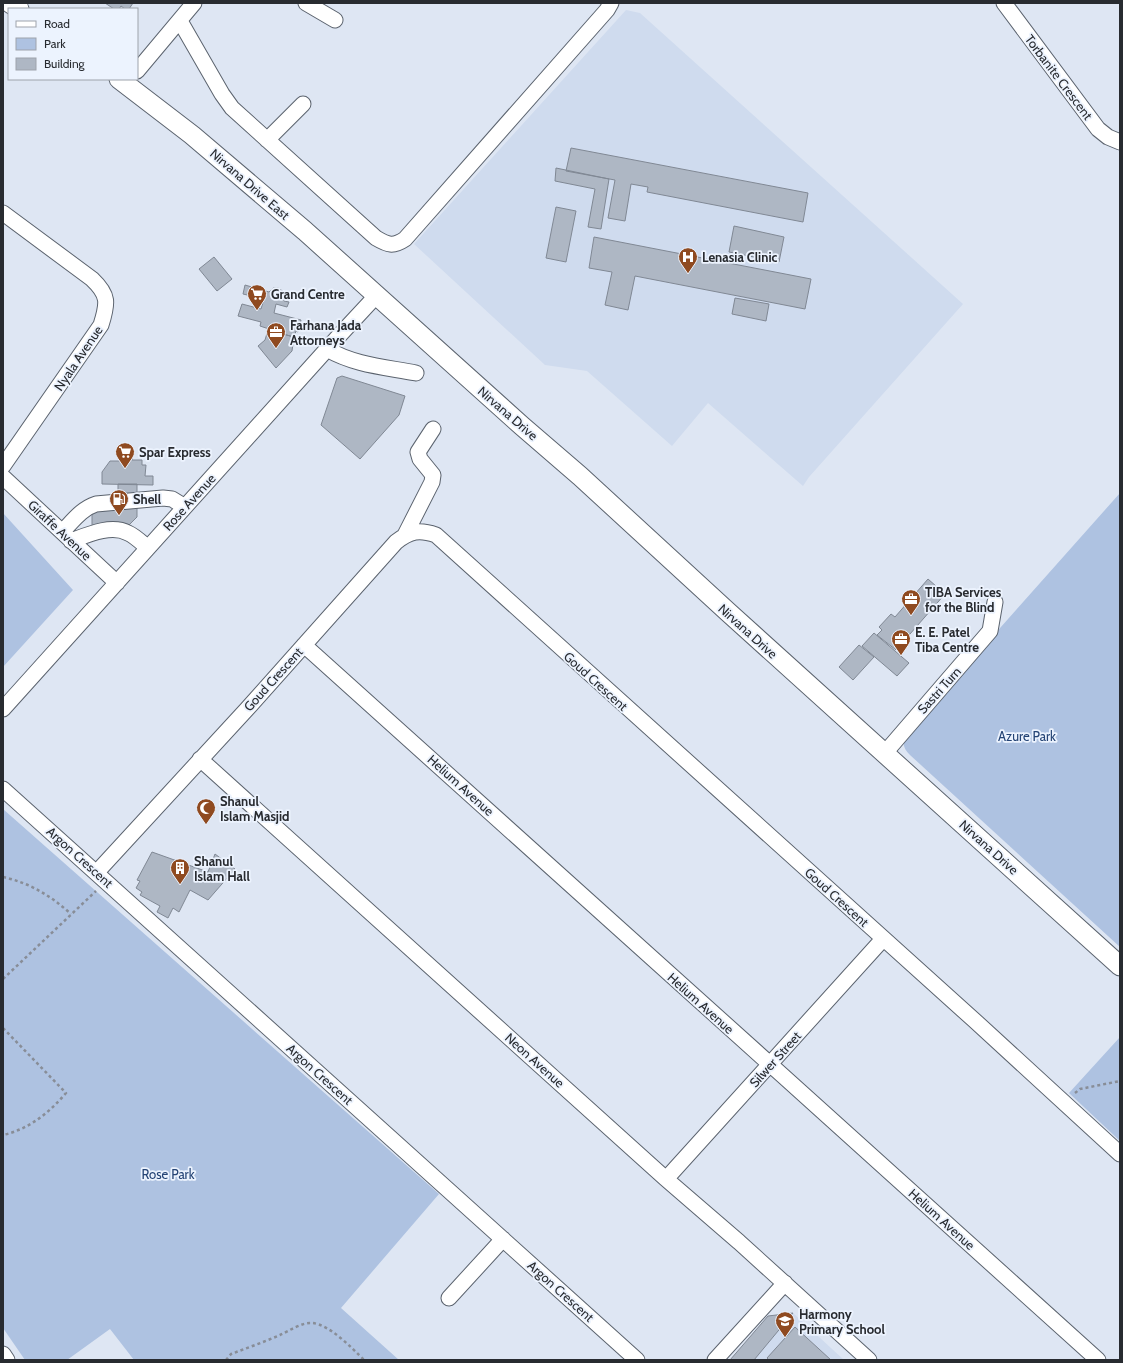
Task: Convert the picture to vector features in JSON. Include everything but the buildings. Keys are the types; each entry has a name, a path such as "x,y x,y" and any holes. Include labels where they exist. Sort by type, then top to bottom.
{"main road":[{"name":"Nirvana Drive East","path":"130,80 192,135 305,231 376,296"},
{"name":"Nirvana Drive","path":"376,296 580,476 884,754 1120,966"}],"street":[{"path":"138,67 180,21 194,3"},
{"path":"306,3 335,20"},
{"path":"180,21 222,94 232,108 376,238 392,245 405,239 607,10 610,3"},
{"name":"Torbanite Crescent","path":"1004,3 1098,129 1108,137 1120,142"},
{"path":"267,140 303,104"},
{"name":"Nyala Avenue","path":"3,213 92,279 102,288 106,299 106,312 102,325 3,466"},
{"name":"Rose Avenue","path":"3,709 376,296"},
{"path":"327,349 338,356 354,362 416,373"},
{"path":"405,535 432,482 433,475 420,459 418,452 433,429"},
{"name":"Giraffe Avenue","path":"3,477 117,583"},
{"path":"66,537 82,511 87,507 96,504 163,498 172,500 185,507"},
{"path":"66,537 100,531 121,530 129,533 148,548"},
{"name":"Goud Crescent","path":"97,872 396,542 405,535 426,531 436,535 1120,1154"},
{"name":"Sastri Turn","path":"884,754 990,631 995,602"},
{"name":"Helium Avenue","path":"304,645 495,815 769,1065 1098,1360"},
{"name":"Neon Avenue","path":"200,759 869,1360"},
{"name":"Argon Crescent","path":"3,788 503,1239 628,1357"},
{"name":"Silwer Street","path":"666,1178 883,939"},
{"path":"449,1298 503,1239"},
{"path":"715,1360 785,1283"},
{"path":"3,1354 7,1360"}],"path":[{"path":"3,877 28,885 43,892 58,902 71,914"},
{"path":"3,979 96,891"},
{"path":"3,1028 66,1092 57,1104 40,1118 13,1133 3,1135"},
{"path":"1063,1102 1080,1089 1120,1081"},
{"path":"226,1360 231,1354 311,1322 335,1333 364,1360"}],"shaded area":[{"name":"Lenasia Clinic","path":"626,10 640,13 963,304 809,477 803,486 708,403 672,446 587,371 545,365 414,244"},
{"name":"Harmony Primary School","path":"793,1313 844,1360 730,1360 768,1316"}],"green space":[{"name":"Azure Park","path":"1120,493 1120,947 910,755 905,748 904,740 906,734"},
{"path":"3,513 73,590 3,667"},
{"name":"Rose Park","path":"3,809 439,1194 341,1308 399,1360 134,1360 110,1329 67,1360 25,1360 3,1328"},
{"path":"1120,1037 1120,1141 1069,1093"}],"place":[{"name":"Lenasia Clinic","path":"688,274"},
{"name":"Grand Centre","path":"257,311"},
{"name":"Farhana Jada Attorneys","path":"276,349"},
{"name":"Spar Express","path":"125,469"},
{"name":"Shell","path":"119,516"},
{"name":"TIBA Services for the Blind","path":"911,616"},
{"name":"E. E. Patel Tiba Centre","path":"901,656"},
{"name":"Shanul Islam Masjid","path":"206,825"},
{"name":"Shanul Islam Hall","path":"180,885"},
{"name":"Harmony Primary School","path":"785,1338"}]}
